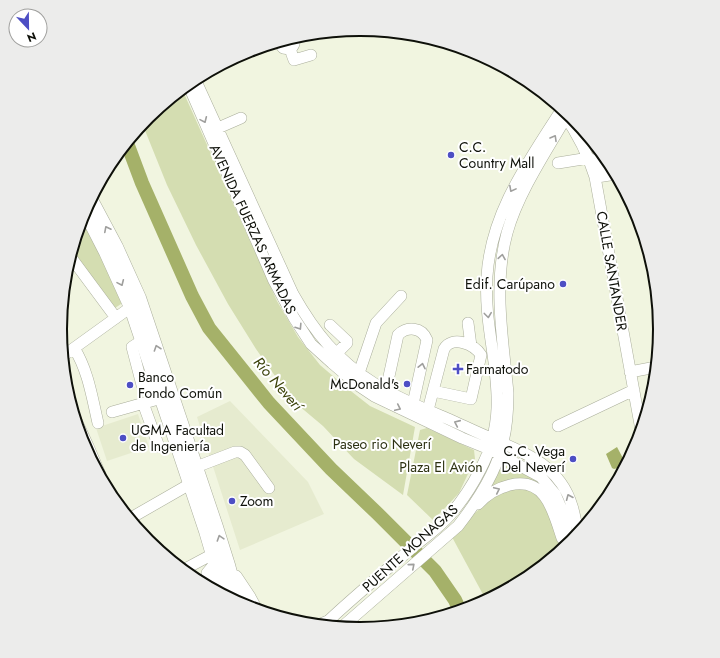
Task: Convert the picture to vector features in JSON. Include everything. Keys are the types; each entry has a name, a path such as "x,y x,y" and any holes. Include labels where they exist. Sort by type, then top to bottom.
{"main road":[{"path":"94,206 116,247 139,298 196,468 219,561 251,601"},
{"path":"88,219 130,305 143,340 190,484 233,593"}],"street":[{"path":"290,49 294,44"},
{"path":"282,47 290,49"},
{"path":"290,49 294,60 311,55"},
{"name":"AVENIDA FUERZAS ARMADAS","path":"198,85 292,294 319,335 336,354 359,373 386,390 495,444 539,462 548,468 565,489 574,510 577,526"},
{"name":"AVENIDA FUERZAS ARMADAS","path":"191,90 274,281 294,318 311,344 337,368 374,396 462,438 495,444"},
{"path":"495,444 497,406 496,379 486,297 488,260 493,238 504,205 528,162 560,115"},
{"path":"495,444 508,411 508,393 500,308 502,254 508,232 522,196 561,116"},
{"path":"218,128 241,118"},
{"name":"CALLE SANTANDER","path":"574,130 599,177 606,235 639,418"},
{"path":"558,163 589,158"},
{"path":"598,159 599,177 609,175"},
{"path":"75,263 115,316"},
{"path":"359,373 376,323 401,296"},
{"path":"68,352 130,305"},
{"path":"68,347 115,316"},
{"path":"468,323 472,346"},
{"path":"330,325 347,341 347,343 336,354"},
{"path":"386,390 398,335 403,331 410,329 419,330 425,335 427,340 413,404"},
{"path":"428,410 433,391 446,346 451,343 459,342 472,346 478,350 481,355 480,362 472,398 470,400 433,391"},
{"path":"433,391 449,349 456,347 468,349 475,353 480,362"},
{"path":"74,348 81,360 92,395 98,423"},
{"path":"480,362 493,354"},
{"path":"630,372 650,368"},
{"path":"476,379 482,374 490,372 496,379"},
{"path":"558,426 634,390"},
{"path":"112,412 143,403 159,392"},
{"path":"143,403 159,447"},
{"name":"AVENIDA FUERZAS ARMADAS","path":"495,444 499,454 541,477 555,494 562,510 567,536"},
{"name":"PUENTE MONAGAS","path":"330,620 449,516 465,496 495,444"},
{"path":"196,468 235,452 240,452 245,455 269,488"},
{"name":"PUENTE MONAGAS","path":"349,621 458,526 468,514 490,476 499,454"},
{"path":"468,514 480,501 501,487 518,483 531,484 540,490 550,506 563,540"},
{"path":"135,516 190,484"},
{"path":"191,568 219,561"},
{"path":"208,580 207,573 219,561"}],"shaded area":[{"path":"230,401 308,482 324,514 240,550 197,417"},
{"name":"UGMA Facultad de Ingeniería","path":"138,414 149,447 107,461 96,428"},
{"path":"617,447 623,459 618,468 612,468 606,454"}],"green space":[{"name":"Paseo rio Neverí","path":"185,95 277,301 298,337 320,365 370,406 415,427 403,495 354,459 323,426 292,400 256,349 228,304 196,245 167,185 145,131 167,109"},
{"path":"86,225 124,302 115,308 76,257"},
{"name":"Plaza El Avión","path":"427,428 474,450 475,459 459,493 433,520 407,495 420,430"},
{"path":"502,458 538,478 552,496 533,482 487,491"},
{"path":"516,489 529,489 534,492 545,506 560,543 523,573 483,595 452,537 488,502 506,492"}],"waterway":[{"name":"Río Neverí","path":"129,149 142,183 192,296 209,328 269,403 331,469 435,571 457,605"}],"place":[{"name":"C.C. Country Mall","path":"451,155"},
{"name":"Edif. Carúpano","path":"563,284"},
{"name":"Farmatodo","path":"458,369"},
{"name":"McDonald's","path":"407,384"},
{"name":"Banco Fondo Común","path":"130,385"},
{"name":"UGMA Facultad de Ingeniería","path":"123,438"},
{"name":"C.C. Vega Del Neverí","path":"573,459"},
{"name":"Zoom","path":"232,501"}]}
